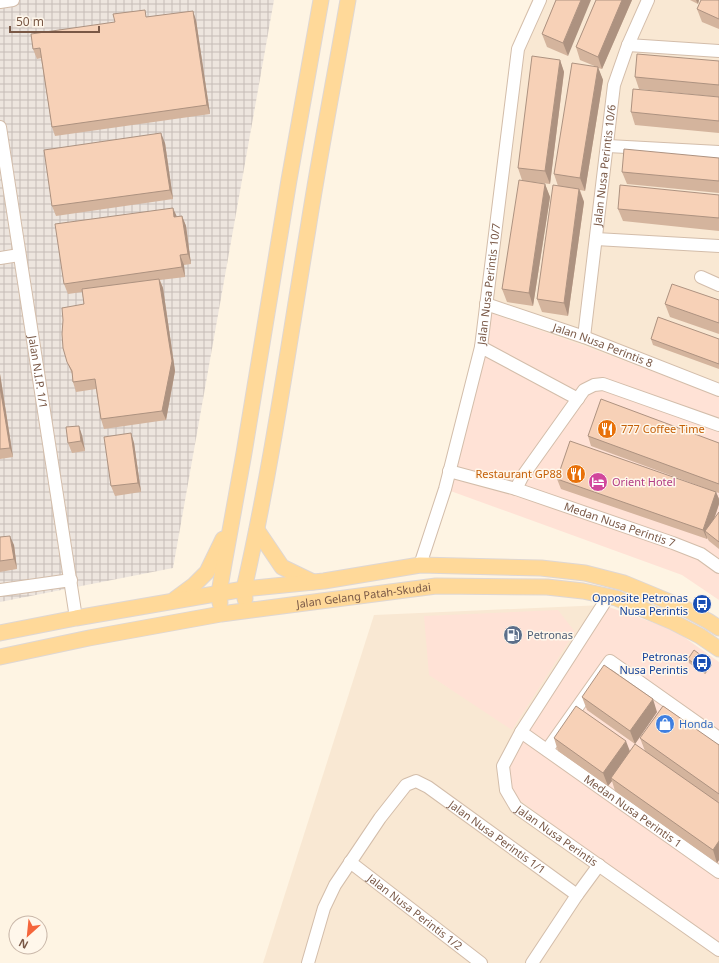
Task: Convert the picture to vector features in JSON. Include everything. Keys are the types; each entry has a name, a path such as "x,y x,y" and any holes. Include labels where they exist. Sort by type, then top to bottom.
{"main road":[{"path":"221,614 219,593 321,0"},
{"path":"245,610 244,589 271,457 315,184 348,0"},
{"path":"173,601 194,585 207,572 230,526"},
{"path":"257,530 282,567 314,582"},
{"name":"Jalan Gelang Patah-Skudai","path":"0,633 219,593 314,582 420,565 542,568 584,573 624,583 682,607 719,628"},
{"name":"Jalan Gelang Patah-Skudai","path":"0,657 89,638 245,610 436,586 547,588 584,591 608,596 673,622 700,636 719,649"}],"street":[{"path":"0,2 13,0"},
{"name":"Jalan Nusa Perintis 10/7","path":"420,565 445,489 481,347 518,49 540,0"},
{"name":"Jalan Nusa Perintis 10/6","path":"584,337 614,86 628,45 648,0"},
{"path":"628,45 719,51"},
{"name":"Jalan N.I.P. 1/1","path":"0,127 76,618"},
{"path":"608,146 719,152"},
{"path":"596,239 719,246"},
{"path":"0,258 19,255"},
{"path":"701,278 719,285"},
{"name":"Jalan Nusa Perintis 8","path":"486,304 584,337 719,390"},
{"path":"481,347 581,394"},
{"path":"449,471 516,489 522,477 581,394 594,385 603,384 719,424"},
{"name":"Medan Nusa Perintis 7","path":"516,489 673,543 700,554 719,567"},
{"path":"0,590 71,580"},
{"name":"Jalan Nusa Perintis","path":"608,596 521,732 503,766 506,790 516,807 719,950"},
{"path":"547,750 610,661 719,738"},
{"name":"Medan Nusa Perintis 1","path":"521,732 719,872"},
{"name":"Jalan Nusa Perintis 1/1","path":"350,862 380,818 406,785 416,781 428,787 577,895"},
{"path":"308,963 324,908 335,885 350,862"},
{"name":"Jalan Nusa Perintis 1/2","path":"350,862 481,963"},
{"path":"532,963 577,895 599,865"}],"shaded area":[{"path":"0,0 274,0 173,568 0,602"},
{"path":"532,0 719,0 719,396 485,311 512,45"},
{"path":"485,311 719,396 719,600 682,575 445,489"},
{"path":"603,605 719,685 719,963 263,963 374,615"},
{"path":"603,605 674,630 719,662 719,946 506,790 503,766"},
{"path":"558,610 575,632 512,730 429,675 424,616"}],"building":[{"path":"556,0 581,0 563,43 542,34"},
{"path":"596,0 622,0 598,57 576,47"},
{"path":"701,0 719,0 719,19 697,9"},
{"path":"145,10 146,17 193,11 207,105 52,127 40,48 33,49 31,34 115,22 113,14"},
{"path":"637,54 719,61 719,85 635,77"},
{"path":"532,56 560,60 545,171 518,168"},
{"path":"572,63 598,67 580,178 554,174"},
{"path":"633,89 719,97 719,121 631,112"},
{"path":"161,133 170,190 52,206 44,150"},
{"path":"624,149 719,158 719,181 622,172"},
{"path":"519,180 545,184 529,293 502,289"},
{"path":"553,185 579,189 564,303 537,299"},
{"path":"620,185 719,195 719,218 618,209"},
{"path":"173,208 174,217 182,216 188,254 180,255 182,267 64,284 55,224"},
{"path":"159,279 172,361 162,411 101,419 95,379 73,382 72,371 67,362 63,348 62,308 84,304 82,289"},
{"path":"672,284 719,300 719,323 665,304"},
{"path":"658,317 719,339 719,364 651,339"},
{"path":"0,387 10,448 0,449"},
{"path":"601,399 719,443 719,484 588,436"},
{"path":"79,426 81,441 68,443 66,427"},
{"path":"131,433 138,483 111,486 104,437"},
{"path":"570,441 716,492 703,530 557,479"},
{"path":"719,512 719,542 705,531"},
{"path":"10,536 14,559 0,561 0,537"},
{"path":"694,650 710,662 704,671 688,659"},
{"path":"604,665 653,699 630,731 582,697"},
{"path":"576,706 626,741 603,773 554,738"},
{"path":"663,706 719,745 719,794 640,738"},
{"path":"635,744 719,803 719,841 713,850 611,778"}],"place":[{"name":"777 Coffee Time","path":"607,429"},
{"name":"Restaurant GP88","path":"576,474"},
{"name":"Orient Hotel","path":"598,482"},
{"name":"Opposite Petronas Nusa Perintis","path":"702,604"},
{"name":"Petronas","path":"513,635"},
{"name":"Petronas Nusa Perintis","path":"702,663"},
{"name":"Honda","path":"665,724"}]}
